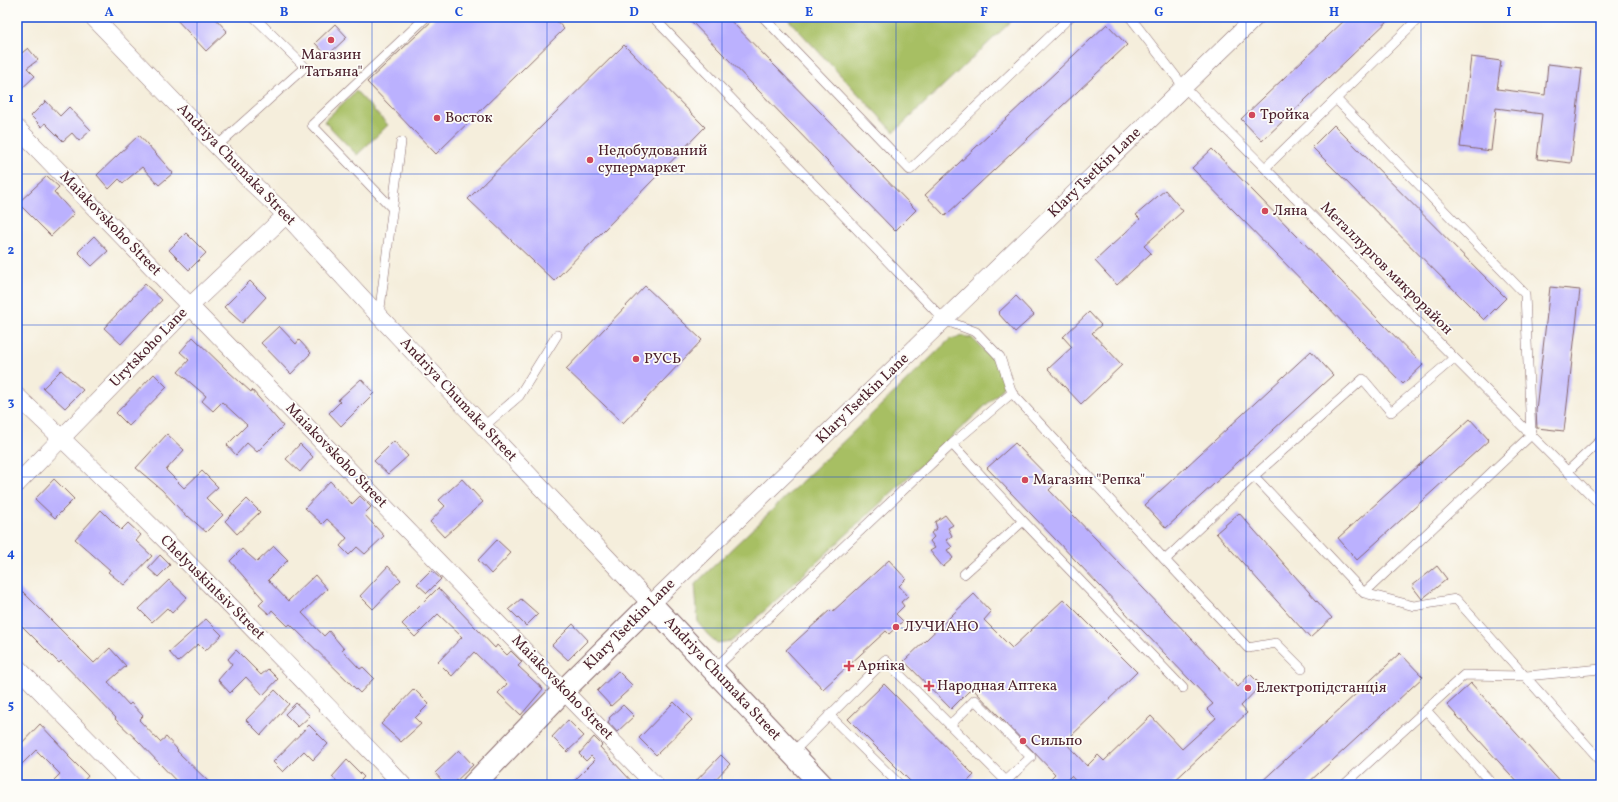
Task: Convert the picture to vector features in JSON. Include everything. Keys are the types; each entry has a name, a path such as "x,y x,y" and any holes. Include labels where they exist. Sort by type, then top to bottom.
{"street":[{"name":"Andriya Chumaka Street","path":"93,17 217,146 286,215 379,316 822,785"},
{"name":"Klary Tsetkin Lane","path":"473,785 564,690 651,604 1256,17"},
{"name":"Maiakovskoho Street","path":"17,128 655,785"},
{"name":"Urytskoho Lane","path":"17,484 190,306 286,215"},
{"name":"Chelyuskintsiv Street","path":"17,396 237,612 404,785"},
{"path":"17,667 132,785"}],"lane":[{"path":"217,146 305,67 254,17"},
{"path":"392,208 312,125 426,17"},
{"path":"653,17 944,320 976,332 1000,357 1012,393 1248,648 1276,643 1302,669"},
{"path":"763,17 910,170 1070,17"},
{"name":"Металлургов микрорайон","path":"1130,17 1184,87 1601,505"},
{"path":"1265,168 1420,17"},
{"path":"1336,99 1525,294 1531,435 1364,593"},
{"path":"379,316 401,142"},
{"path":"484,427 518,396 557,335"},
{"path":"1165,560 1254,476 1363,379 1392,412 1454,358"},
{"path":"713,670 952,444 1012,393"},
{"path":"1568,471 1601,440"},
{"path":"952,444 1023,521 1183,688"},
{"path":"1254,476 1364,593 1414,606 1456,599 1601,761"},
{"path":"964,574 1023,521"},
{"path":"792,753 885,660 950,725 1004,783 1031,756 975,700 950,725"},
{"path":"1344,785 1464,675 1526,676 1601,669"},
{"path":"1426,710 1493,785"},
{"path":"829,715 900,785"}],"green space":[{"path":"786,17 1016,17 894,132"},
{"path":"356,91 388,125 357,155 324,121"},
{"path":"963,336 972,338 1001,367 1005,382 1000,392 732,641 717,643 698,623 695,584 950,339"}],"building":[{"path":"174,17 214,17 227,31 206,51"},
{"name":"Восток","path":"436,17 553,17 564,29 436,154 367,82"},
{"path":"687,17 727,17 916,210 895,231"},
{"path":"1348,17 1392,17 1262,141 1241,119"},
{"name":"Магазин \"Татьяна\"","path":"335,24 347,37 327,56 315,43"},
{"path":"1107,24 1127,45 945,216 925,195"},
{"name":"Недобудований супермаркет","path":"624,45 705,127 554,281 468,199"},
{"path":"28,48 38,60 27,68 35,76 17,93 17,57"},
{"path":"1471,57 1501,61 1497,89 1545,95 1548,64 1582,68 1571,163 1537,159 1542,114 1496,108 1491,151 1460,147"},
{"path":"46,101 60,116 69,107 91,130 79,141 72,133 63,141 45,123 42,127 31,116"},
{"path":"1334,125 1506,298 1484,320 1312,147"},
{"path":"139,135 173,173 159,185 142,167 123,183 119,179 109,189 97,175"},
{"path":"1212,149 1423,365 1403,384 1192,168"},
{"path":"47,176 59,187 54,192 74,214 51,236 18,203"},
{"path":"1165,190 1183,211 1144,246 1151,253 1117,285 1095,261 1140,219 1136,215"},
{"path":"186,233 206,253 189,270 169,250"},
{"path":"94,236 108,251 92,266 78,252"},
{"path":"250,281 266,297 242,323 224,307"},
{"path":"145,284 162,300 121,344 104,328"},
{"path":"645,286 702,340 623,423 566,369"},
{"path":"1550,287 1580,290 1564,431 1537,428 1536,410"},
{"path":"1016,296 1034,315 1015,332 998,313"},
{"path":"1089,312 1101,325 1092,333 1122,365 1081,404 1048,369 1072,347 1063,337"},
{"path":"279,326 296,344 299,340 311,353 291,374 261,343"},
{"path":"193,337 251,392 252,390 283,426 257,452 247,443 236,455 227,445 247,425 222,402 213,411 202,401 206,396 178,372 189,360 180,352"},
{"path":"1311,351 1333,375 1166,528 1145,505"},
{"path":"61,370 83,390 65,408 43,388"},
{"path":"154,374 167,387 129,426 116,413"},
{"path":"361,379 374,393 341,426 329,413 340,402 338,400"},
{"path":"1470,419 1489,440 1357,560 1338,538"},
{"path":"167,434 184,450 166,470 184,488 202,471 218,487 206,498 223,515 206,532 188,516 187,517 162,490 136,468"},
{"path":"394,441 408,456 388,474 374,461"},
{"path":"1015,443 1055,484 1049,490 1238,687 1250,674 1261,685 1241,706 1247,713 1170,785 1079,785 1071,776 1062,785 1058,785 1051,778 1055,774 972,688 951,709 904,661 974,594 991,612 984,620 1012,648 1064,599 1137,672 1065,742 1087,766 1098,755 1104,761 1151,716 1182,749 1216,718 1207,709 1213,704 987,468"},
{"path":"300,444 313,457 300,472 286,459"},
{"path":"54,479 74,499 55,518 35,499"},
{"path":"462,479 483,502 444,537 430,522 445,506 439,500"},
{"path":"330,481 352,504 360,496 371,507 364,514 384,536 365,554 357,547 349,555 340,546 347,538 327,519 322,524 305,508"},
{"path":"247,499 260,512 237,534 225,521"},
{"path":"101,510 121,530 128,523 141,535 136,541 152,556 124,585 108,572 110,570 75,539"},
{"path":"1239,513 1332,618 1310,638 1216,533"},
{"path":"945,515 953,525 948,528 952,536 946,540 952,547 947,550 953,558 943,567 930,551 935,548 930,541 934,537 931,533 937,528 935,522"},
{"path":"497,540 511,553 491,574 478,560"},
{"path":"274,546 288,560 268,580 288,601 315,575 327,589 302,613 324,636 329,631 344,649 342,650 360,669 363,667 374,678 360,693 290,624 288,626 272,610 269,614 259,605 264,600 230,561 242,549 257,562"},
{"path":"160,555 170,565 158,577 148,568"},
{"path":"889,560 906,579 899,586 908,596 901,602 904,606 896,614 903,621 889,634 886,631 823,689 786,650 830,610 832,612"},
{"path":"388,566 401,580 373,609 360,596"},
{"path":"1437,566 1447,579 1422,599 1412,586"},
{"path":"431,570 441,579 427,593 417,584"},
{"path":"169,580 187,597 172,613 167,608 152,622 139,609"},
{"path":"17,586 94,663 110,648 126,666 108,682 129,705 131,703 143,716 139,720 160,742 166,737 178,750 177,751 212,785 180,785 61,661 59,663 17,621"},
{"path":"438,588 495,648 497,645 507,655 511,651 522,662 518,666 543,689 521,715 498,693 507,684 474,652 452,676 438,662 462,637 438,614 415,637 402,624"},
{"path":"521,599 538,614 526,626 509,609"},
{"path":"206,619 222,635 205,651 198,644 178,662 169,652"},
{"path":"573,624 588,640 568,660 552,645"},
{"path":"236,650 261,675 268,669 278,679 263,695 246,677 230,693 218,680 232,664 228,659"},
{"path":"1400,653 1423,677 1306,785 1258,785"},
{"path":"618,671 633,686 611,706 597,691"},
{"path":"1471,683 1563,785 1520,785 1447,705"},
{"path":"884,684 974,775 964,785 914,785 848,719"},
{"path":"414,689 429,704 415,718 421,724 401,742 381,724"},
{"path":"275,690 289,704 261,735 246,720"},
{"path":"674,702 692,720 656,755 639,738"},
{"path":"296,703 310,716 298,727 285,714"},
{"path":"623,705 634,716 617,732 608,722 610,719 609,718"},
{"path":"568,720 584,736 567,752 552,737"},
{"path":"40,724 88,776 80,785 49,785 60,774 36,750 17,769 17,748"},
{"path":"309,725 328,744 313,760 304,751 283,772 273,762"},
{"path":"594,737 602,745 600,747 635,785 570,785 595,760 591,756 586,761 579,754"},
{"path":"459,750 473,765 452,785 446,785 435,773"},
{"path":"721,755 730,764 710,785 692,785"},
{"path":"347,760 364,777 356,785 341,785 332,777"}],"place":[{"name":"Магазин \"Татьяна\"","path":"331,40"},
{"name":"Тройка","path":"1252,115"},
{"name":"Восток","path":"437,118"},
{"name":"Недобудований супермаркет","path":"590,160"},
{"name":"Ляна","path":"1265,211"},
{"name":"РУСЬ","path":"636,359"},
{"name":"Магазин \"Репка\"","path":"1025,480"},
{"name":"ЛУЧИАНО","path":"896,627"},
{"name":"Арніка","path":"849,666"},
{"name":"Народная Аптека","path":"929,686"},
{"name":"Електропідстанція","path":"1248,688"},
{"name":"Сильпо","path":"1023,741"}]}
